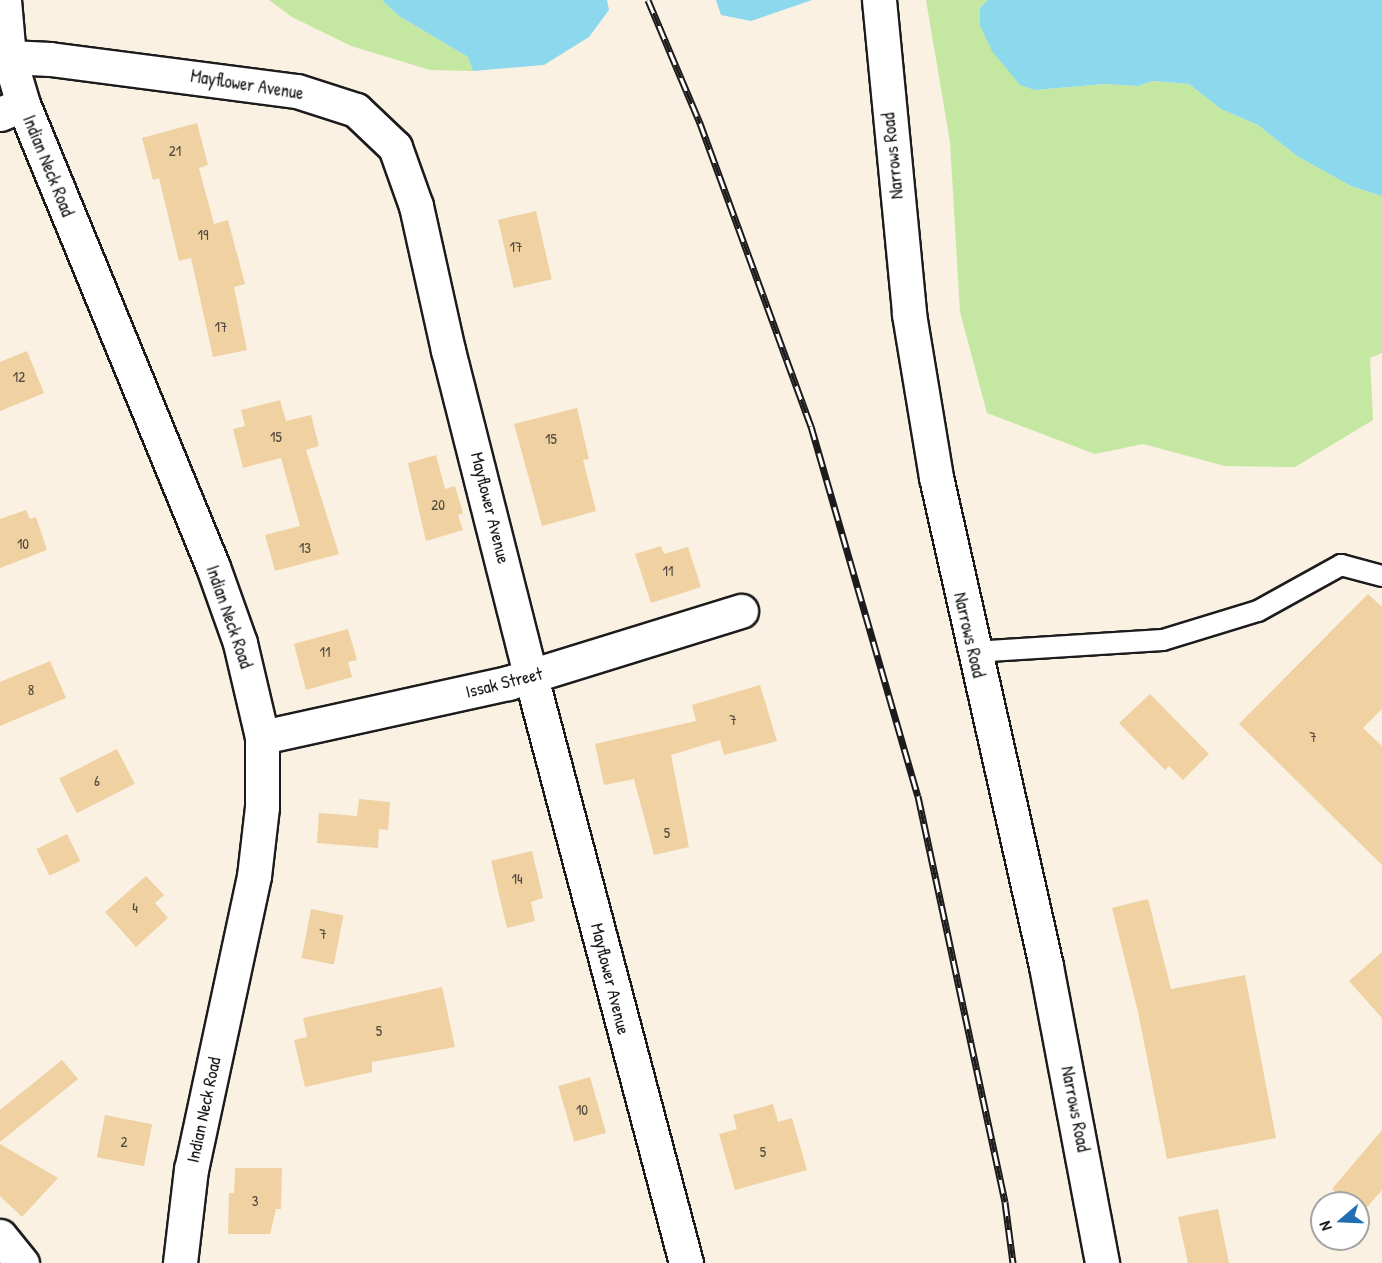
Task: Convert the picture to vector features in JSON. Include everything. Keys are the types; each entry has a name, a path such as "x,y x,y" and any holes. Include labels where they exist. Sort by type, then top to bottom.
{"street":[{"name":"Indian Neck Road","path":"4,0 11,109 213,567 243,653 262,737 262,807 255,866 191,1169 180,1263"},
{"name":"Narrows Road","path":"879,0 918,380 973,652 1067,1064 1102,1263"},
{"name":"Mayflower Avenue","path":"9,57 61,60 297,91 356,110 382,131 404,166 416,206 448,350 531,677 686,1263"},
{"name":"Issak Street","path":"262,737 531,677 741,611"},
{"path":"0,1236 22,1263"}],"lane":[{"path":"973,652 1163,640 1258,611 1341,565 1382,576"}],"green space":[{"path":"269,0 382,0 399,16 468,57 473,71 430,70 351,46 292,17"},
{"path":"926,0 988,0 980,8 1035,90 1105,84 1138,86 1153,81 1189,84 1221,109 1258,125 1297,156 1351,186 1382,196 1382,353 1370,358 1373,420 1295,467 1225,466 1143,444 1095,454 987,413 960,312 950,142"}],"water":[{"path":"382,0 607,0 609,10 589,37 544,65 473,71 468,57 399,16"},
{"path":"716,0 812,0 751,21 721,15"},
{"path":"988,0 1382,0 1382,196 1351,186 1297,156 1258,125 1221,109 1189,84 1153,81 1138,86 1105,84 1035,90 1020,85 992,51 980,25 980,8"}],"building":[{"path":"197,123 208,165 199,168 214,224 228,220 245,284 234,287 247,350 213,357 191,258 179,261 159,178 153,180 142,138"},
{"path":"536,211 552,279 514,288 498,220"},
{"path":"27,351 44,393 0,411 0,362"},
{"path":"280,400 286,421 311,415 319,446 306,450 339,554 275,571 265,535 300,526 281,458 243,468 233,429 245,426 241,410"},
{"path":"577,408 589,459 583,460 596,511 542,526 514,424"},
{"path":"436,455 445,489 455,486 463,513 458,515 463,530 426,541 408,463"},
{"path":"26,510 30,519 36,517 47,550 0,568 0,519"},
{"path":"661,546 664,554 688,547 701,587 651,603 635,554"},
{"path":"1368,594 1382,607 1382,709 1363,728 1382,746 1382,865 1239,724"},
{"path":"348,629 357,660 348,662 352,677 306,690 294,644"},
{"path":"50,661 66,698 0,726 0,682"},
{"path":"760,685 777,741 724,755 720,740 671,755 689,847 654,855 634,779 604,785 595,744 696,721 692,705"},
{"path":"1150,694 1209,754 1183,780 1169,766 1165,770 1119,723"},
{"path":"117,749 135,784 77,813 59,779"},
{"path":"359,799 390,802 388,830 379,829 378,848 317,843 319,813 357,816"},
{"path":"67,834 80,861 50,876 36,849"},
{"path":"532,851 543,898 531,902 535,921 507,928 491,861"},
{"path":"146,876 164,895 155,903 168,918 136,947 105,912"},
{"path":"1148,899 1171,989 1245,975 1276,1138 1167,1159 1138,1012 1112,908"},
{"path":"311,909 343,915 334,964 301,958"},
{"path":"1382,952 1382,1018 1349,981"},
{"path":"442,987 455,1047 372,1062 372,1072 305,1087 294,1040 307,1037 303,1018"},
{"path":"62,1060 78,1079 0,1142 0,1110"},
{"path":"590,1077 606,1133 574,1142 558,1086"},
{"path":"773,1104 778,1122 792,1118 807,1170 735,1190 719,1134 737,1129 733,1115"},
{"path":"105,1115 152,1124 144,1166 97,1157"},
{"path":"1382,1130 1382,1190 1370,1204 1370,1191 1334,1191 1332,1189"},
{"path":"0,1144 58,1178 22,1217 0,1196"},
{"path":"235,1168 282,1168 281,1209 276,1209 270,1234 228,1234 229,1193 234,1193"},
{"path":"1218,1209 1229,1263 1188,1263 1178,1217"}],"railway":[{"path":"648,0 700,123 811,426 918,796 1005,1202 1013,1263"}]}
